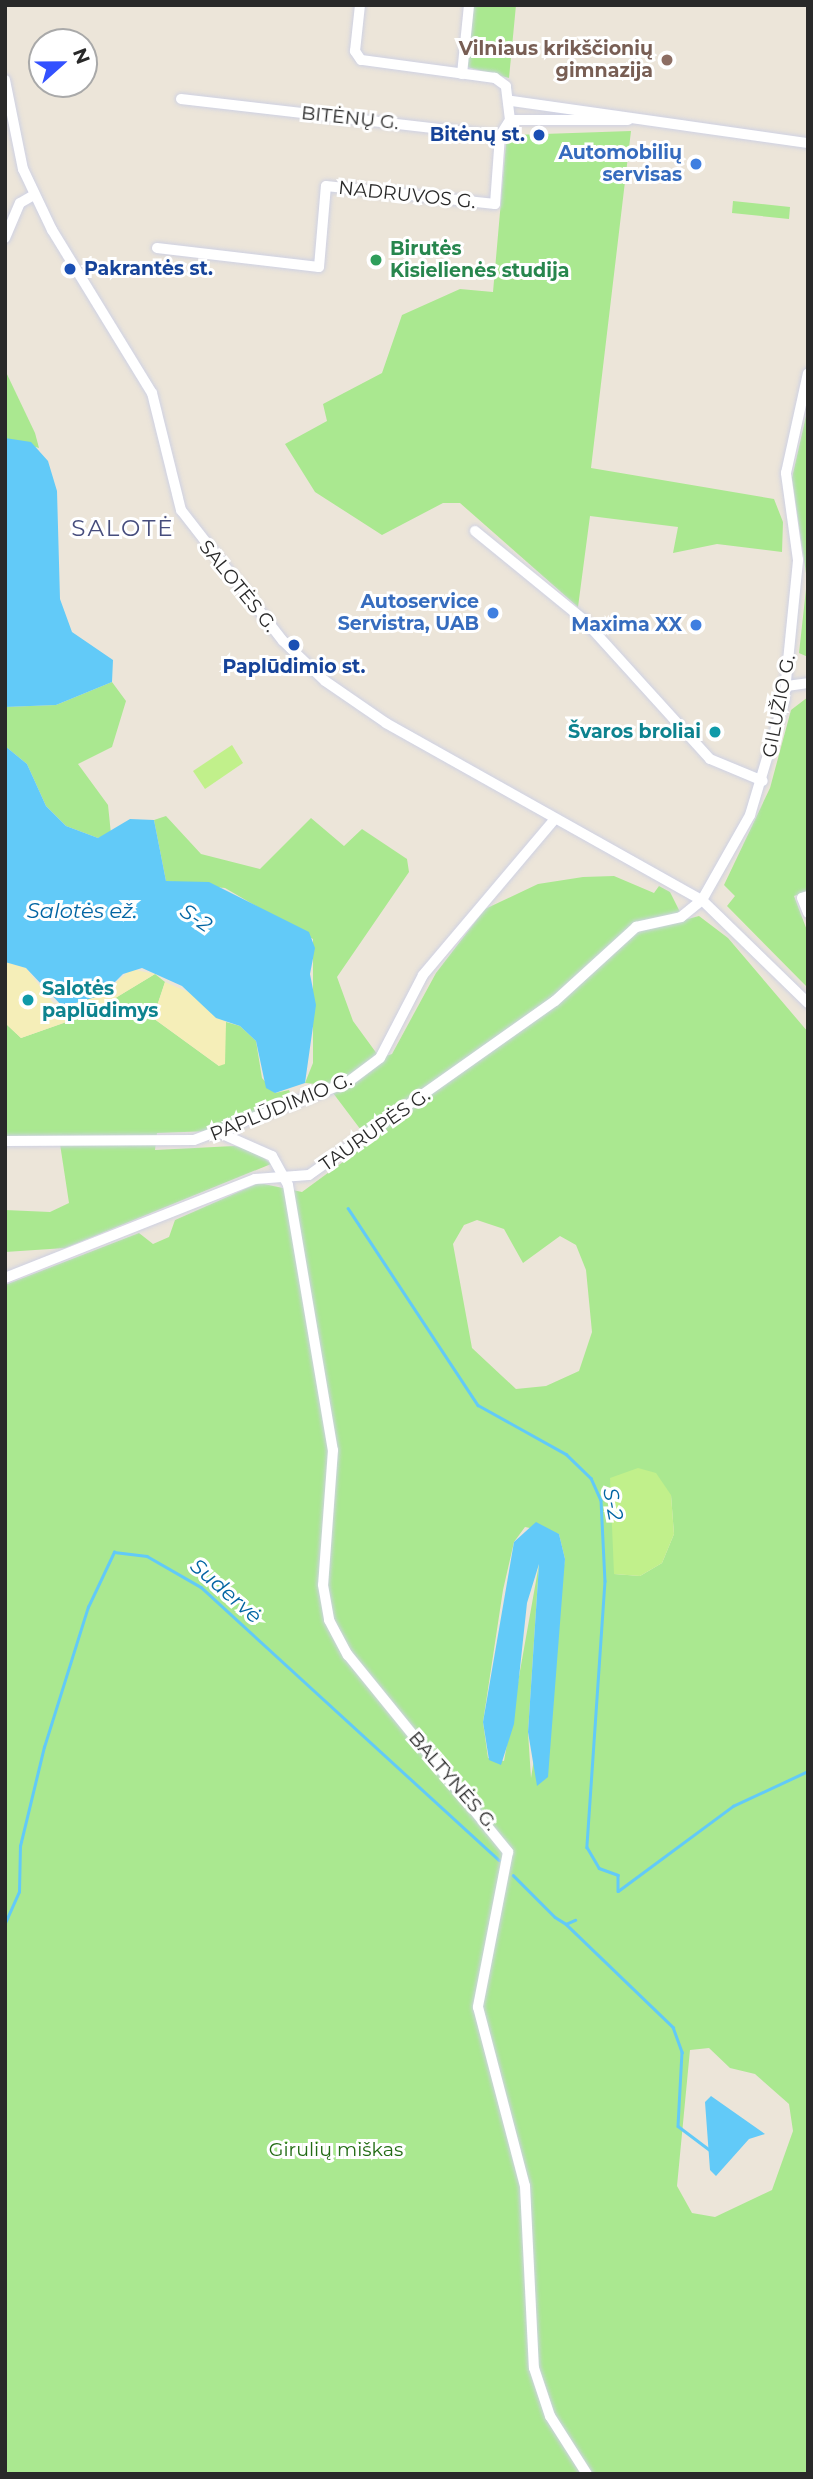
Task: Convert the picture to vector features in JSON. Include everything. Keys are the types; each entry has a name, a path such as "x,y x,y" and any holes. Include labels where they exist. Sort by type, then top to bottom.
{"street":[{"path":"360,5 355,51 361,60 500,79 512,101 510,120 500,136"},
{"path":"462,74 469,5"},
{"name":"SALOTĖS G.","path":"5,80 10,144 34,195 152,393 186,519 238,588 325,681 554,821 702,900 808,1003"},
{"name":"BITĖNŲ G.","path":"181,99 500,136"},
{"path":"512,101 628,120 808,143"},
{"path":"510,120 628,120"},
{"name":"NADRUVOS G.","path":"157,248 319,267 326,186 495,204 500,136"},
{"path":"5,238 20,203 34,195"},
{"name":"GILUŽIO G.","path":"702,900 763,782 787,686 798,560 786,473 808,373"},
{"path":"475,531 583,620 710,759 763,782"},
{"path":"787,686 808,683"},
{"name":"PAPLŪDIMIO G.","path":"5,1141 176,1142 219,1133 367,1071 389,1044 423,975 554,821"},
{"path":"808,896 802,898 808,914"},
{"name":"TAURUPĖS G.","path":"5,1278 255,1179 300,1178 335,1160 555,1001 636,927 681,917 702,900"},
{"path":"219,1133 272,1156 284,1177"},
{"name":"BALTYNĖS G.","path":"284,1177 331,1433 323,1585 329,1620 348,1655 508,1852 478,2007 525,2186 534,2368 550,2416 587,2474"}],"green space":[{"path":"473,5 516,5 509,78 467,67"},
{"path":"631,131 591,468 774,499 783,522 782,552 717,544 673,553 678,527 590,516 578,607 460,503 443,503 382,535 315,492 285,444 327,421 323,404 382,373 402,315 460,289 493,292 506,144 514,135"},
{"path":"733,201 790,207 789,219 732,213"},
{"path":"5,370 35,433 39,448 5,438"},
{"path":"808,407 808,657 799,653 807,580 792,478"},
{"path":"112,682 126,701 112,747 78,764 108,805 111,834 98,838 66,826 46,806 27,764 5,746 5,707 56,705"},
{"path":"808,697 808,891 794,896 808,933 808,988 727,906 735,896 724,885 770,788 791,710"},
{"path":"232,745 243,763 205,789 193,771"},
{"name":"Girulių miškas","path":"166,816 201,854 260,869 311,818 344,846 362,829 407,859 409,872 337,977 353,1021 380,1058 392,1054 436,973 485,909 538,884 583,877 614,876 654,893 659,886 670,892 684,920 699,916 728,938 808,1032 808,2474 5,2474 5,1285 139,1233 153,1244 169,1237 175,1220 259,1183 302,1192 370,1142 327,1085 305,1083 313,1063 313,939 225,888 166,881 154,820","holes":["477,1220 504,1229 523,1263 560,1236 576,1245 586,1270 592,1332 579,1371 546,1386 516,1389 472,1348 453,1244 464,1225","671,1495 674,1534 662,1563 640,1576 614,1574","525,1527 559,1534 565,1559 531,1778 528,1732 539,1564 504,1761 488,1758 483,1722 503,1590 514,1542","709,2048 730,2068 755,2074 789,2104 793,2131 772,2190 715,2217 692,2213 677,2186 690,2050"]},
{"path":"155,974 165,982 153,1018 219,1066 226,1022 240,1026 256,1041 262,1078 275,1093 289,1090 293,1099 211,1131 157,1133 155,1150 234,1146 253,1149 271,1164 65,1248 5,1252 5,1210 50,1212 69,1203 60,1144 5,1145 5,1023 21,1038 89,1014"},
{"path":"638,1468 656,1473 671,1495 674,1534 662,1563 640,1576 614,1574 610,1478"}],"sand":[{"name":"Salotės paplūdimys","path":"5,962 26,968 54,1004 111,987 131,969 155,974 89,1014 21,1038 5,1023"},
{"name":"Salotės paplūdimys","path":"165,982 195,995 226,1022 225,1064 219,1066 153,1018"}],"water":[{"path":"5,438 31,442 48,461 57,491 60,599 72,632 113,660 112,682 56,705 5,707"},
{"name":"Salotės ež.","path":"5,746 27,764 46,806 66,826 98,838 130,819 154,820 166,881 209,882 309,932 315,948 310,974 316,1005 305,1083 275,1093 266,1088 256,1041 240,1026 216,1018 182,986 142,968 123,974 102,995 63,1007 26,968 5,962"},
{"path":"536,1522 559,1534 565,1559 548,1777 537,1786 528,1732 539,1564 527,1603 514,1724 501,1765 489,1760 483,1722 514,1542"},
{"path":"711,2096 765,2134 749,2139 716,2176 710,2170 705,2102"}],"waterway":[{"name":"S-2","path":"348,1208 478,1405 566,1454 591,1478 601,1500 605,1581 587,1847 599,1868 618,1875 618,1891"},
{"name":"Sudervė","path":"5,1923 19,1892 20,1846 44,1747 88,1607 114,1552 147,1556 201,1587 499,1860"},
{"name":"Sudervė","path":"618,1891 733,1806 808,1771"},
{"name":"Sudervė","path":"513,1875 555,1917 566,1924 575,1920"},
{"path":"566,1924 673,2027 682,2052 678,2126 709,2149"}],"place":[{"name":"Vilniaus krikščionių gimnazija","path":"667,60"},
{"name":"Bitėnų st.","path":"539,135"},
{"name":"Automobilių servisas","path":"696,164"},
{"name":"Birutės Kisielienės studija","path":"376,260"},
{"name":"Pakrantės st.","path":"70,269"},
{"name":"Autoservice Servistra, UAB","path":"493,613"},
{"name":"Maxima XX","path":"696,625"},
{"name":"Paplūdimio st.","path":"294,645"},
{"name":"Švaros broliai","path":"715,732"},
{"name":"Salotės paplūdimys","path":"28,1000"}],"district":[{"name":"SALOTĖ","path":"123,528"}]}
